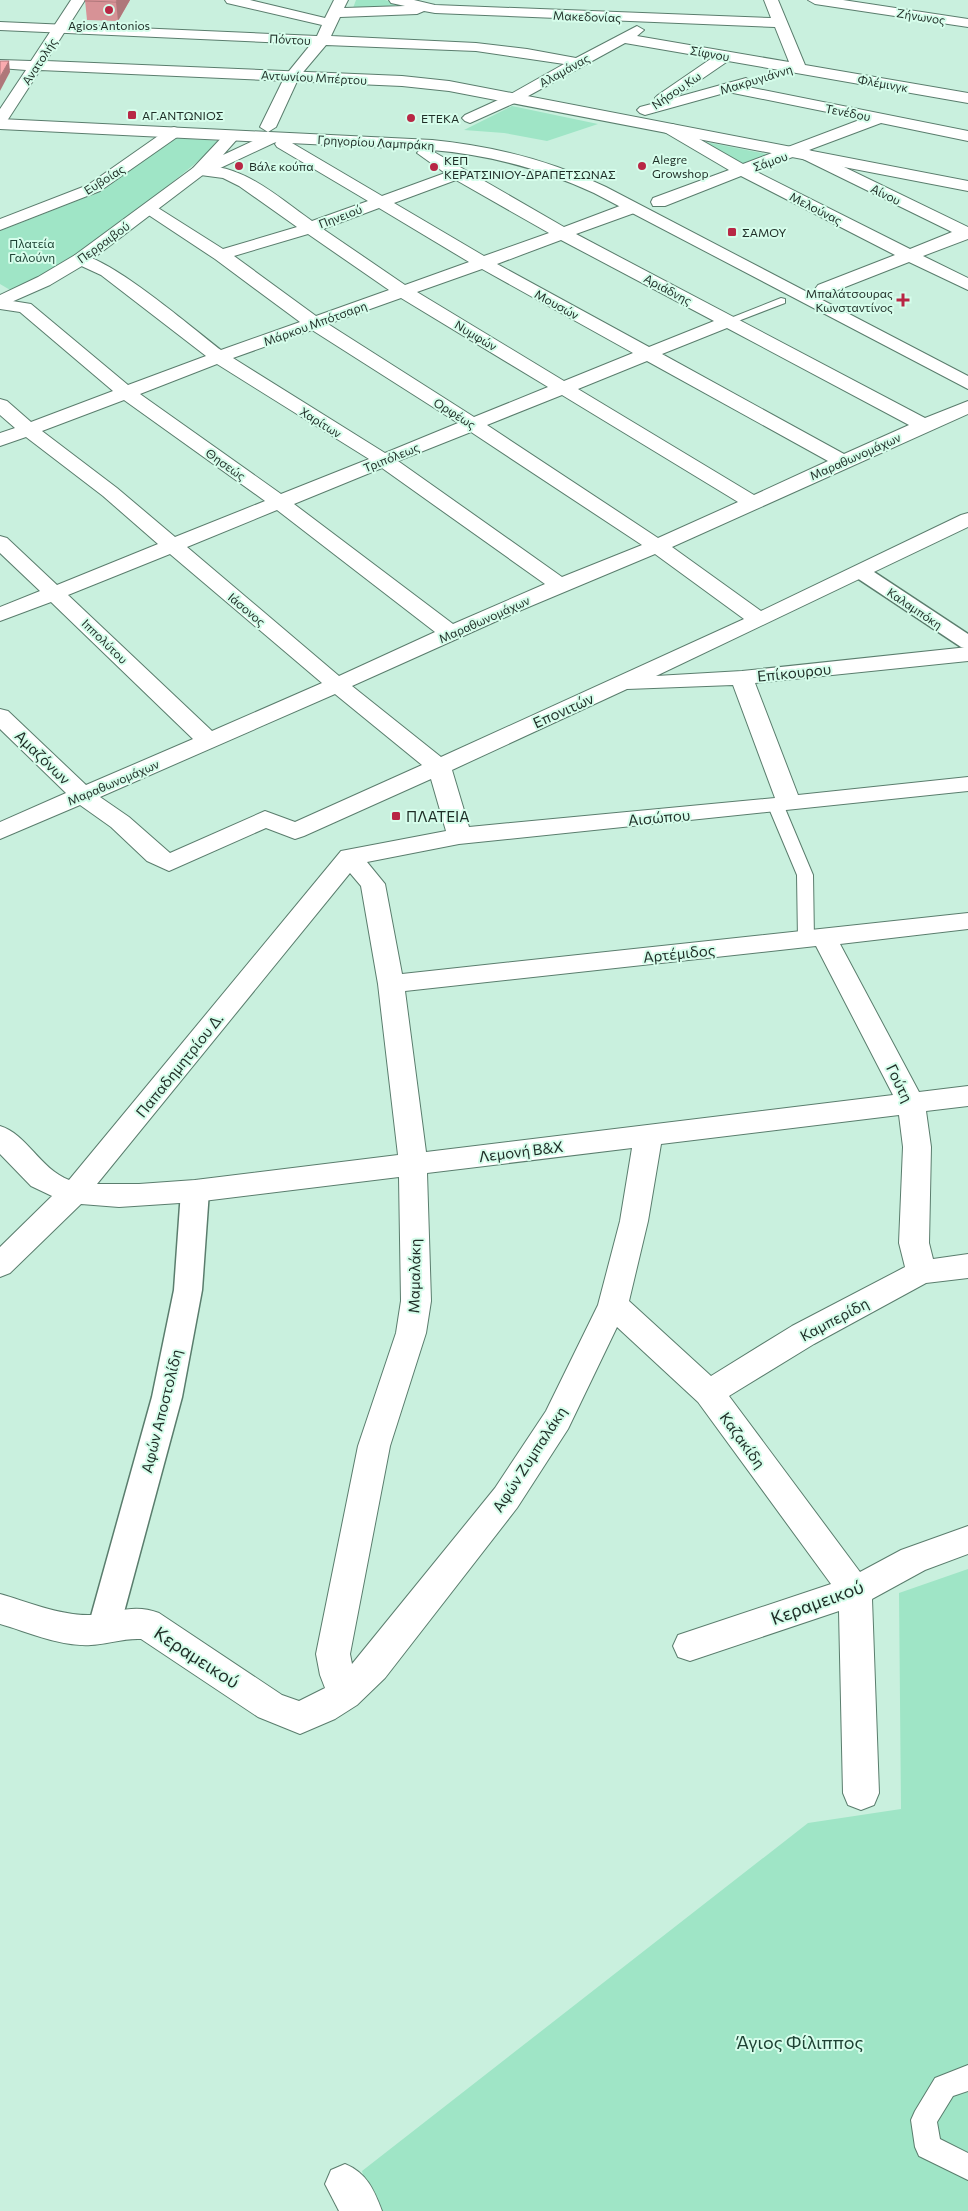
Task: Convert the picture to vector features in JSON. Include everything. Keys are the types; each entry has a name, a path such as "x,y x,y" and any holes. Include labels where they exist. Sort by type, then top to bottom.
{"street":[{"name":"Ανατολής","path":"1,118 78,0"},
{"path":"232,0 336,12 435,9"},
{"name":"Μακεδονίας","path":"396,0 435,9 780,23"},
{"name":"Μακρυγιάννη","path":"645,110 798,68 771,0"},
{"name":"Ζήνωνος","path":"814,0 968,24"},
{"path":"276,134 292,76 322,40 336,12"},
{"name":"Αλαμάνας","path":"470,118 514,98 656,19"},
{"name":"Πόντου","path":"0,26 503,49 579,63"},
{"name":"Σίφνου","path":"622,38 798,68"},
{"name":"Νήσου Κω","path":"624,119 645,110 725,56"},
{"name":"Αντωνίου Μπέρτου","path":"0,64 292,76 449,86 624,119"},
{"name":"Φλέμινγκ","path":"798,68 968,98"},
{"name":"Τενέδου","path":"729,88 968,136"},
{"name":"Γρηγορίου Λαμπράκη","path":"1,118 231,137 276,134 443,135 530,148 566,158"},
{"name":"Γρηγορίου Λαμπράκη","path":"1,118 432,145 476,149 514,156 547,166 578,179 968,383"},
{"name":"Σάμου","path":"659,202 743,171 800,153 880,118"},
{"path":"624,119 968,186"},
{"name":"Μελούνας","path":"667,128 743,171 968,285"},
{"name":"Ευβοίας","path":"0,225 94,188 174,132"},
{"name":"Περραιβού","path":"199,171 224,162 276,134"},
{"name":"Μουσών","path":"276,134 283,144 484,264 842,462"},
{"name":"Περραιβού","path":"0,303 44,281 81,259 199,171 231,137"},
{"name":"Αριάδνης","path":"432,145 425,153 457,174 563,234 924,425"},
{"name":"Αίνου","path":"800,153 968,233"},
{"name":"Νυμφών","path":"199,171 227,174 402,291 754,503"},
{"name":"Πηνειού","path":"221,255 310,228 457,174"},
{"path":"642,193 841,297"},
{"path":"0,208 31,212"},
{"name":"Μάρκου Μπότσαρη","path":"0,440 220,357 402,291 484,264 631,208"},
{"name":"Ορφέως","path":"148,210 221,255 315,324 474,425 657,546 758,619"},
{"path":"824,289 968,233"},
{"name":"Χαρίτων","path":"81,259 107,271 220,357 382,460 561,586"},
{"name":"Θησεώς","path":"0,303 25,308 126,393 279,502 450,633"},
{"name":"Τριπόλεως","path":"0,614 729,321"},
{"name":"Ιάσονος","path":"0,405 28,430 110,492 171,546 438,767"},
{"name":"Μαραθωνομάχων","path":"0,831 337,685 450,633 657,546 924,425 968,408"},
{"name":"Επονιτών","path":"156,855 169,863 265,819 295,831 620,684 861,572 968,519"},
{"name":"Ιππολύτου","path":"0,542 209,741"},
{"name":"Καλαμπόκη","path":"861,572 968,643"},
{"name":"Επίκουρου","path":"620,684 742,678 968,654"},
{"name":"Γούτη","path":"742,678 783,805"},
{"name":"Αμαζόνων","path":"0,716 82,795 120,822 156,855"},
{"path":"438,767 450,801 459,836"},
{"name":"Αισώπου","path":"350,857 459,836 783,805 968,784"},
{"name":"Μαμαλάκη","path":"346,1694 337,1675 334,1654 374,1446 411,1333 416,1301 412,1164 390,984 373,884 350,857"},
{"name":"Παπαδημητρίου Δ.","path":"0,1265 74,1193 350,857"},
{"name":"Αρτέμιδος","path":"390,984 968,921"},
{"name":"Γούτη","path":"815,939 911,1103 917,1147 914,1243 921,1272"},
{"name":"Λεμονή Β&Χ","path":"74,1193 123,1195 195,1191 968,1096"},
{"name":"Αφών Ζυμπαλάκη","path":"300,1718 323,1708 346,1694 373,1667 506,1498 558,1420 612,1306 634,1221 648,1135"},
{"path":"0,1136 45,1181 74,1193"},
{"name":"Αφών Αποστολίδη","path":"104,1627 167,1396 188,1290 195,1191"},
{"name":"Καμπερίδη","path":"709,1393 803,1335 921,1272 968,1266"},
{"name":"Καζακίδη","path":"612,1306 709,1393 855,1591"},
{"name":"Κεραμεικού","path":"690,1646 855,1591 913,1560 968,1540"},
{"path":"855,1591 861,1794"},
{"name":"Κεραμεικού","path":"0,1609 68,1628 90,1630 126,1623 147,1624 270,1706 300,1718"}],"lane":[{"name":"Τριπόλεως","path":"729,321 782,301"},
{"name":"Γούτη","path":"783,805 805,875 815,939"},
{"path":"968,2078 944,2087 924,2120 928,2147 968,2167"}],"green space":[{"path":"356,0 385,0 410,6 353,8"},
{"path":"512,106 598,124 547,141 504,133 464,130"},
{"name":"Πλατεία Γαλούνη","path":"173,138 222,141 122,221 44,277 17,294 0,284 0,231 97,193"},
{"path":"691,139 771,155 740,165"},
{"name":"Άγιος Φίλιππος","path":"968,1569 968,2211 372,2211 362,2171 808,1823 901,1809 899,1593"}],"building":[{"path":"85,0 117,0 116,2"},
{"path":"0,61 9,61 0,77"}],"place":[{"name":"Agios Antonios","path":"109,10"},
{"name":"ΑΓ.ΑΝΤΩΝΙΟΣ","path":"132,115"},
{"name":"ΕΤΕΚΑ","path":"411,118"},
{"name":"Βάλε κούπα","path":"239,166"},
{"name":"Alegre Growshop","path":"642,166"},
{"name":"ΚΕΠ ΚΕΡΑΤΣΙΝΙΟΥ-ΔΡΑΠΕΤΣΩΝΑΣ","path":"434,167"},
{"name":"ΣΑΜΟΥ","path":"732,232"},
{"name":"Μπαλάτσουρας Κωνσταντίνος","path":"903,300"},
{"name":"ΠΛΑΤΕΙΑ","path":"396,816"}]}
